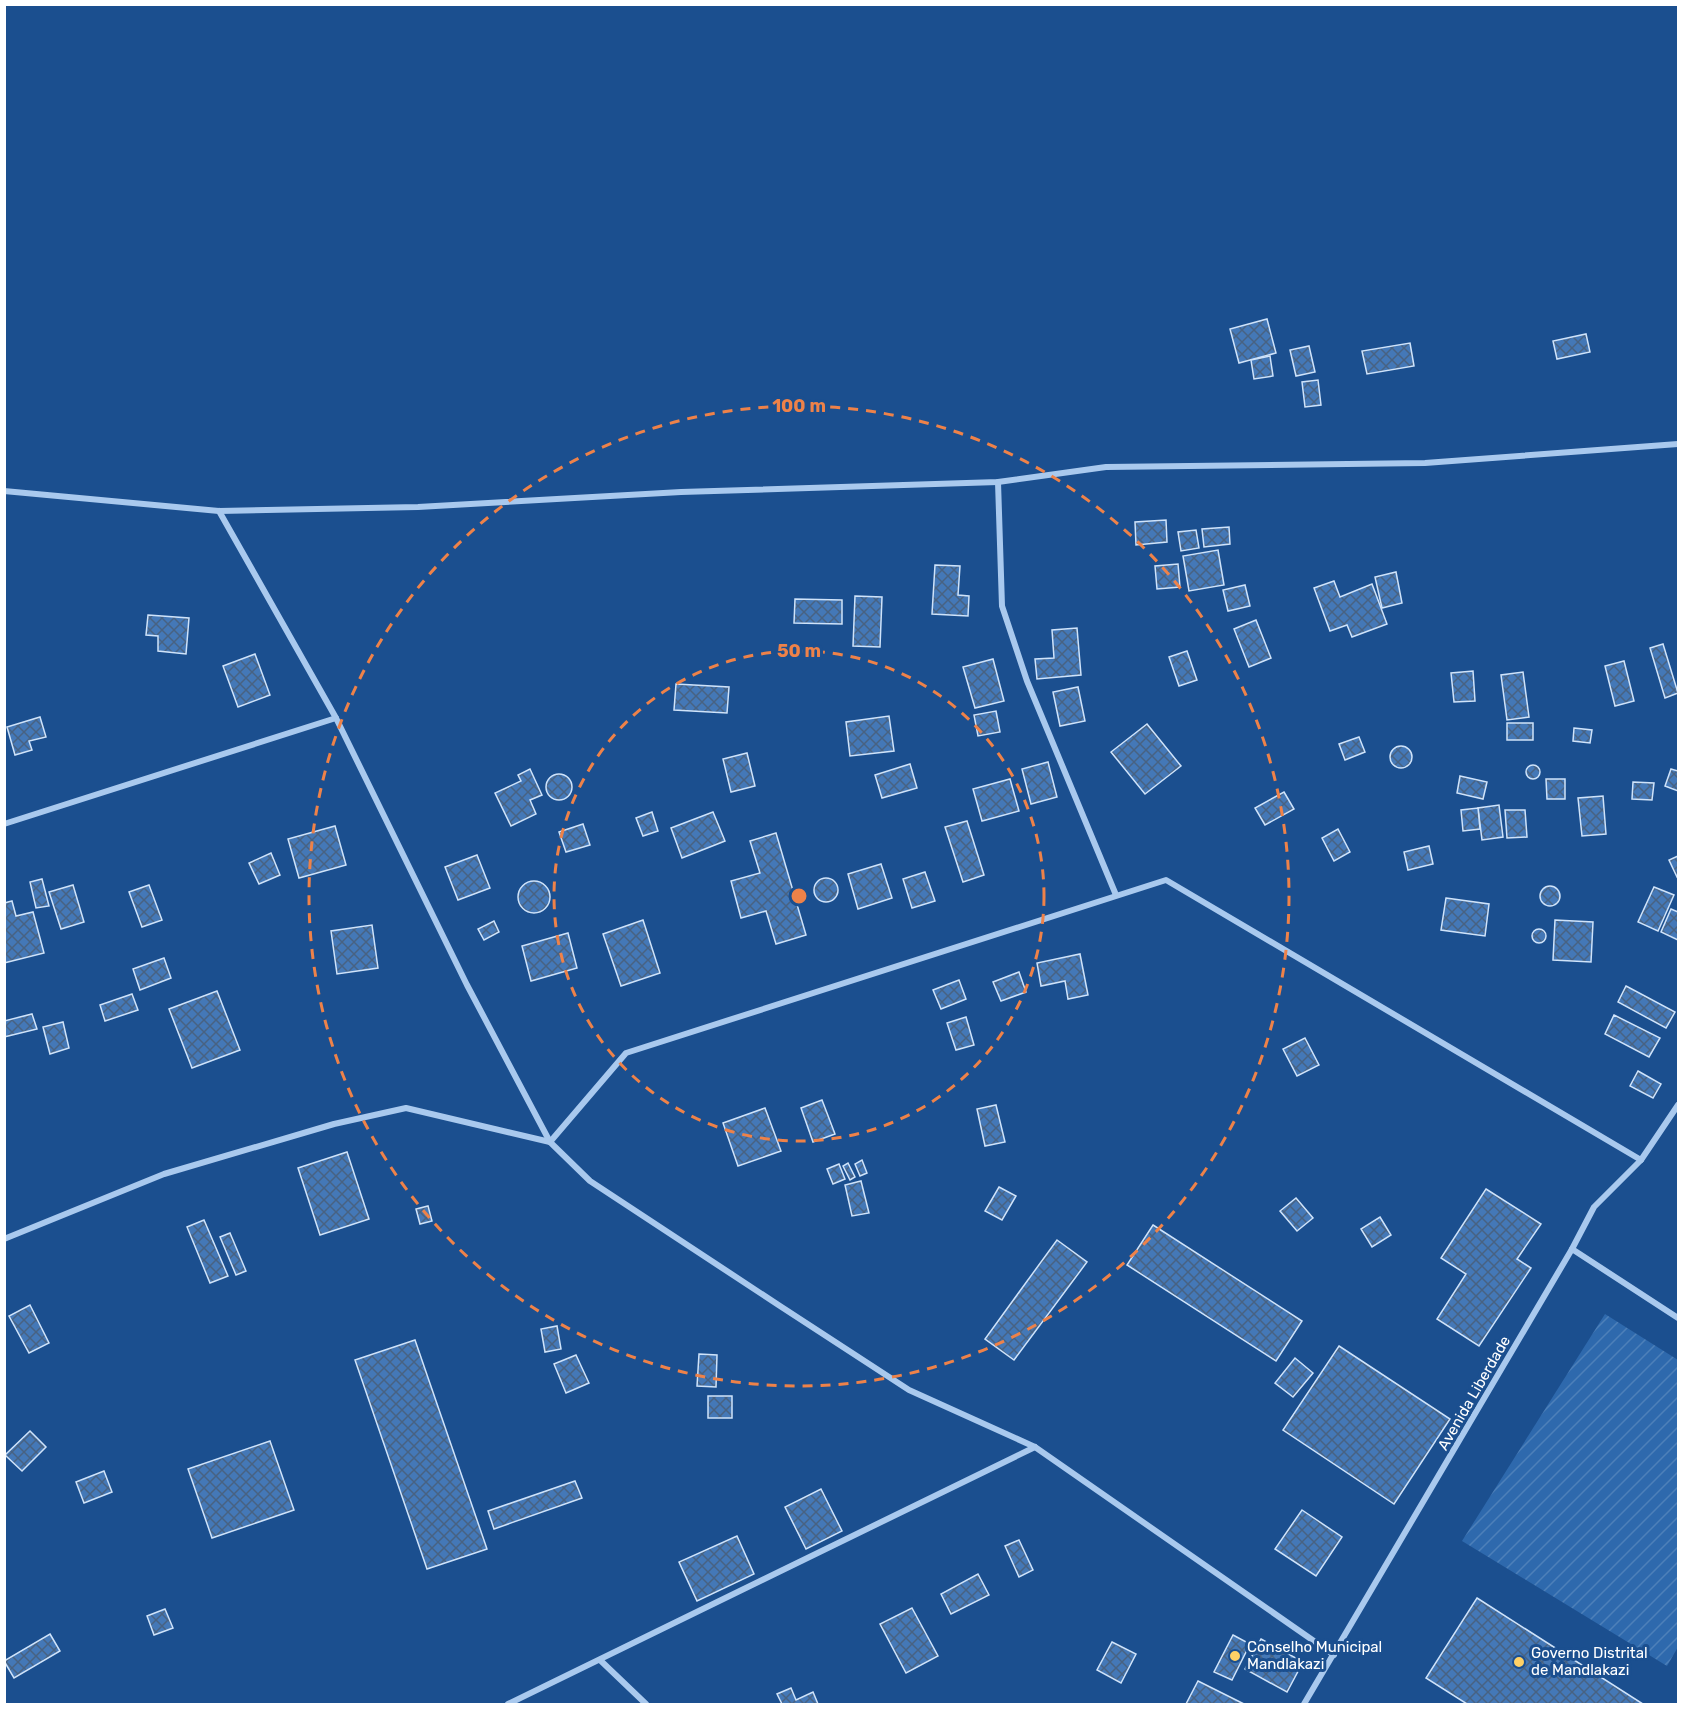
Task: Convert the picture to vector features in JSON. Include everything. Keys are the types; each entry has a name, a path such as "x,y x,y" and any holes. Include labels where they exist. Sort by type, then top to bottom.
{"street":[{"path":"4,491 219,511 418,507 681,492 998,482 1106,467 1425,463 1678,444"},
{"path":"998,482 1002,606 1027,681 1116,895"},
{"path":"219,511 336,718 462,975 550,1142 590,1181 909,1390 1035,1447 1334,1655"},
{"path":"4,824 336,718"},
{"path":"550,1142 626,1053 1166,880 1641,1160"},
{"name":"Avenida Liberdade","path":"1304,1704 1572,1250 1594,1207 1641,1160 1678,1105"},
{"path":"4,1239 164,1174 334,1124 406,1108 550,1142"},
{"path":"1572,1250 1678,1318"},
{"path":"508,1704 1035,1447"},
{"path":"600,1660 646,1704"}],"shaded area":[{"path":"1605,1314 1678,1360 1678,1647 1667,1666 1462,1541"}],"building":[{"path":"1267,319 1276,353 1239,363 1230,329"},
{"path":"1586,334 1590,352 1557,359 1553,341"},
{"path":"1410,343 1414,366 1367,374 1362,351"},
{"path":"1309,346 1315,372 1296,376 1290,350"},
{"path":"1270,356 1273,376 1254,379 1251,360"},
{"path":"1318,380 1321,405 1305,407 1302,382"},
{"path":"1166,520 1167,542 1136,545 1135,522"},
{"path":"1229,527 1230,544 1204,547 1202,529"},
{"path":"1196,530 1199,548 1181,551 1178,532"},
{"path":"1218,550 1224,585 1189,591 1183,556"},
{"path":"1178,564 1180,587 1157,589 1155,566"},
{"path":"935,565 960,566 958,595 969,596 968,616 932,614"},
{"path":"1396,572 1402,603 1382,608 1375,577"},
{"path":"1334,581 1340,597 1372,584 1387,624 1352,637 1347,625 1330,631 1314,588"},
{"path":"1245,585 1250,606 1228,611 1223,590"},
{"path":"855,596 882,597 880,647 853,646"},
{"path":"795,599 842,600 842,624 794,623"},
{"path":"148,615 189,618 186,654 158,651 158,636 146,635"},
{"path":"1256,620 1271,658 1249,667 1234,629"},
{"path":"1077,628 1081,675 1037,679 1035,659 1054,658 1052,630"},
{"path":"1663,644 1678,693 1665,698 1650,648"},
{"path":"1187,651 1197,680 1179,686 1169,657"},
{"path":"255,654 270,695 238,707 223,666"},
{"path":"993,659 1004,701 975,708 963,667"},
{"path":"1624,661 1634,701 1615,706 1605,666"},
{"path":"1473,671 1475,701 1454,702 1451,673"},
{"path":"1523,672 1529,717 1507,720 1501,675"},
{"path":"676,684 729,687 727,713 674,710"},
{"path":"1078,687 1085,721 1060,726 1053,692"},
{"path":"996,711 1000,732 978,736 974,715"},
{"path":"889,716 894,751 850,756 846,722"},
{"path":"40,717 46,737 29,741 32,750 15,755 7,727"},
{"path":"1507,723 1533,723 1533,740 1507,740"},
{"path":"1147,724 1181,766 1145,794 1111,752"},
{"path":"1574,728 1592,730 1590,743 1573,741"},
{"path":"1359,737 1365,752 1345,760 1339,744"},
{"path":"1397,746 1405,746 1412,753 1412,761 1405,768 1397,768 1390,761 1390,753"},
{"path":"747,753 755,786 731,792 723,759"},
{"path":"1048,762 1057,797 1031,804 1022,769"},
{"path":"910,764 917,788 882,798 875,775"},
{"path":"1533,765 1538,767 1540,772 1538,777 1533,779 1528,777 1526,772 1528,767"},
{"path":"530,769 542,795 530,800 536,814 511,826 495,793 521,781 518,775"},
{"path":"1671,769 1678,771 1678,791 1665,786"},
{"path":"559,774 568,778 572,787 568,796 559,800 550,796 546,787 550,778"},
{"path":"1460,776 1487,782 1483,799 1457,793"},
{"path":"1010,779 1019,811 982,821 973,789"},
{"path":"1546,779 1565,779 1565,799 1547,799"},
{"path":"1633,782 1654,783 1652,800 1632,799"},
{"path":"1284,792 1294,809 1265,825 1255,808"},
{"path":"1603,796 1606,834 1582,836 1578,798"},
{"path":"1499,805 1503,837 1482,840 1478,808"},
{"path":"1478,808 1480,829 1463,831 1461,810"},
{"path":"1505,810 1525,810 1527,837 1507,838"},
{"path":"652,812 658,831 643,836 636,818"},
{"path":"713,812 725,841 682,858 671,828"},
{"path":"967,821 984,875 963,882 945,827"},
{"path":"583,824 590,845 566,852 559,832"},
{"path":"335,826 346,865 299,878 288,839"},
{"path":"1338,829 1350,852 1334,861 1322,838"},
{"path":"776,833 806,935 776,944 766,911 741,918 731,881 760,873 750,841"},
{"path":"1429,846 1433,864 1408,870 1404,852"},
{"path":"271,853 280,875 259,884 249,863"},
{"path":"477,855 490,888 458,900 445,867"},
{"path":"1678,856 1678,876 1677,877 1669,860"},
{"path":"881,864 892,898 858,909 848,874"},
{"path":"925,872 935,901 912,908 903,879"},
{"path":"826,878 831,879 837,885 837,895 831,901 826,902 821,901 815,895 814,890 815,885 821,879"},
{"path":"42,879 49,906 36,908 30,882"},
{"path":"534,881 545,886 550,897 545,908 534,913 523,908 518,897 523,886"},
{"path":"73,885 84,922 61,929 49,892"},
{"path":"149,885 162,920 142,927 129,892"},
{"path":"1550,886 1557,889 1560,896 1557,903 1550,906 1543,903 1540,896 1543,889"},
{"path":"1654,887 1674,895 1658,931 1638,922"},
{"path":"1446,898 1489,904 1485,936 1441,930"},
{"path":"12,901 16,916 33,912 44,953 4,963 4,903"},
{"path":"1671,909 1678,912 1678,940 1661,932"},
{"path":"643,920 660,973 621,986 603,934"},
{"path":"1555,920 1593,922 1591,962 1553,960"},
{"path":"494,921 499,932 484,940 478,929"},
{"path":"372,925 378,968 337,974 331,931"},
{"path":"1536,929 1542,929 1546,936 1542,943 1536,943 1532,939 1532,933"},
{"path":"568,933 577,968 531,981 522,946"},
{"path":"1080,954 1088,995 1068,999 1065,981 1041,986 1037,963"},
{"path":"164,958 171,978 140,990 133,969"},
{"path":"1019,972 1026,992 1001,1001 993,982"},
{"path":"959,980 966,999 941,1009 933,990"},
{"path":"1626,986 1675,1012 1666,1028 1618,1002"},
{"path":"217,991 240,1050 192,1068 169,1009"},
{"path":"132,994 138,1010 105,1021 100,1005"},
{"path":"32,1014 37,1029 4,1037 4,1021"},
{"path":"1614,1015 1660,1038 1649,1057 1605,1034"},
{"path":"966,1017 974,1045 956,1050 947,1023"},
{"path":"63,1022 69,1048 50,1054 43,1027"},
{"path":"1305,1038 1319,1065 1297,1076 1283,1049"},
{"path":"1638,1071 1661,1084 1653,1098 1630,1086"},
{"path":"822,1100 835,1134 813,1142 801,1108"},
{"path":"996,1105 1005,1142 985,1146 977,1109"},
{"path":"765,1108 781,1151 738,1166 723,1123"},
{"path":"347,1152 369,1219 320,1235 298,1168"},
{"path":"862,1160 867,1173 860,1176 855,1164"},
{"path":"848,1163 855,1177 850,1180 843,1166"},
{"path":"839,1164 845,1179 833,1184 827,1169"},
{"path":"861,1181 869,1213 852,1216 845,1185"},
{"path":"999,1187 1016,1196 1002,1220 985,1211"},
{"path":"1486,1189 1541,1224 1517,1259 1531,1268 1479,1346 1437,1319 1466,1274 1441,1258"},
{"path":"1296,1198 1313,1218 1297,1231 1280,1211"},
{"path":"428,1206 432,1221 420,1224 416,1209"},
{"path":"1380,1217 1391,1235 1372,1247 1361,1229"},
{"path":"204,1220 228,1276 210,1283 187,1227"},
{"path":"1153,1225 1302,1321 1276,1361 1127,1265"},
{"path":"230,1233 246,1271 236,1275 220,1237"},
{"path":"1057,1240 1087,1262 1014,1360 985,1339"},
{"path":"30,1305 49,1343 29,1353 9,1316"},
{"path":"557,1326 561,1349 545,1352 541,1329"},
{"path":"415,1340 487,1549 427,1569 355,1360"},
{"path":"1339,1346 1450,1419 1394,1504 1283,1430"},
{"path":"699,1354 717,1355 716,1387 697,1386"},
{"path":"576,1355 589,1383 566,1393 554,1364"},
{"path":"1295,1358 1313,1373 1293,1397 1275,1383"},
{"path":"708,1396 732,1396 732,1418 708,1418"},
{"path":"30,1431 46,1447 22,1471 5,1455"},
{"path":"270,1441 294,1510 212,1538 188,1469"},
{"path":"104,1471 112,1492 84,1503 76,1482"},
{"path":"575,1481 582,1498 494,1529 488,1511"},
{"path":"821,1489 842,1531 806,1549 785,1507"},
{"path":"1302,1510 1342,1537 1316,1576 1275,1549"},
{"path":"737,1536 754,1574 697,1601 679,1562"},
{"path":"1019,1540 1033,1570 1019,1577 1005,1546"},
{"path":"978,1574 989,1595 951,1614 941,1594"},
{"path":"1477,1598 1643,1704 1467,1704 1426,1678"},
{"path":"912,1608 938,1656 906,1673 880,1624"},
{"path":"165,1609 173,1628 154,1635 147,1616"},
{"path":"50,1634 60,1651 14,1678 4,1661"},
{"path":"1233,1635 1250,1644 1232,1680 1214,1672"},
{"path":"1261,1639 1303,1662 1287,1692 1245,1669"},
{"path":"1112,1642 1136,1654 1121,1683 1097,1670"},
{"path":"1198,1681 1244,1704 1186,1704"},
{"path":"791,1688 796,1700 813,1692 818,1704 782,1704 777,1694"}],"place":[{"name":"Conselho Municipal Mandlakazi","path":"1235,1656"},
{"name":"Governo Distrital de Mandlakazi","path":"1519,1662"}]}
